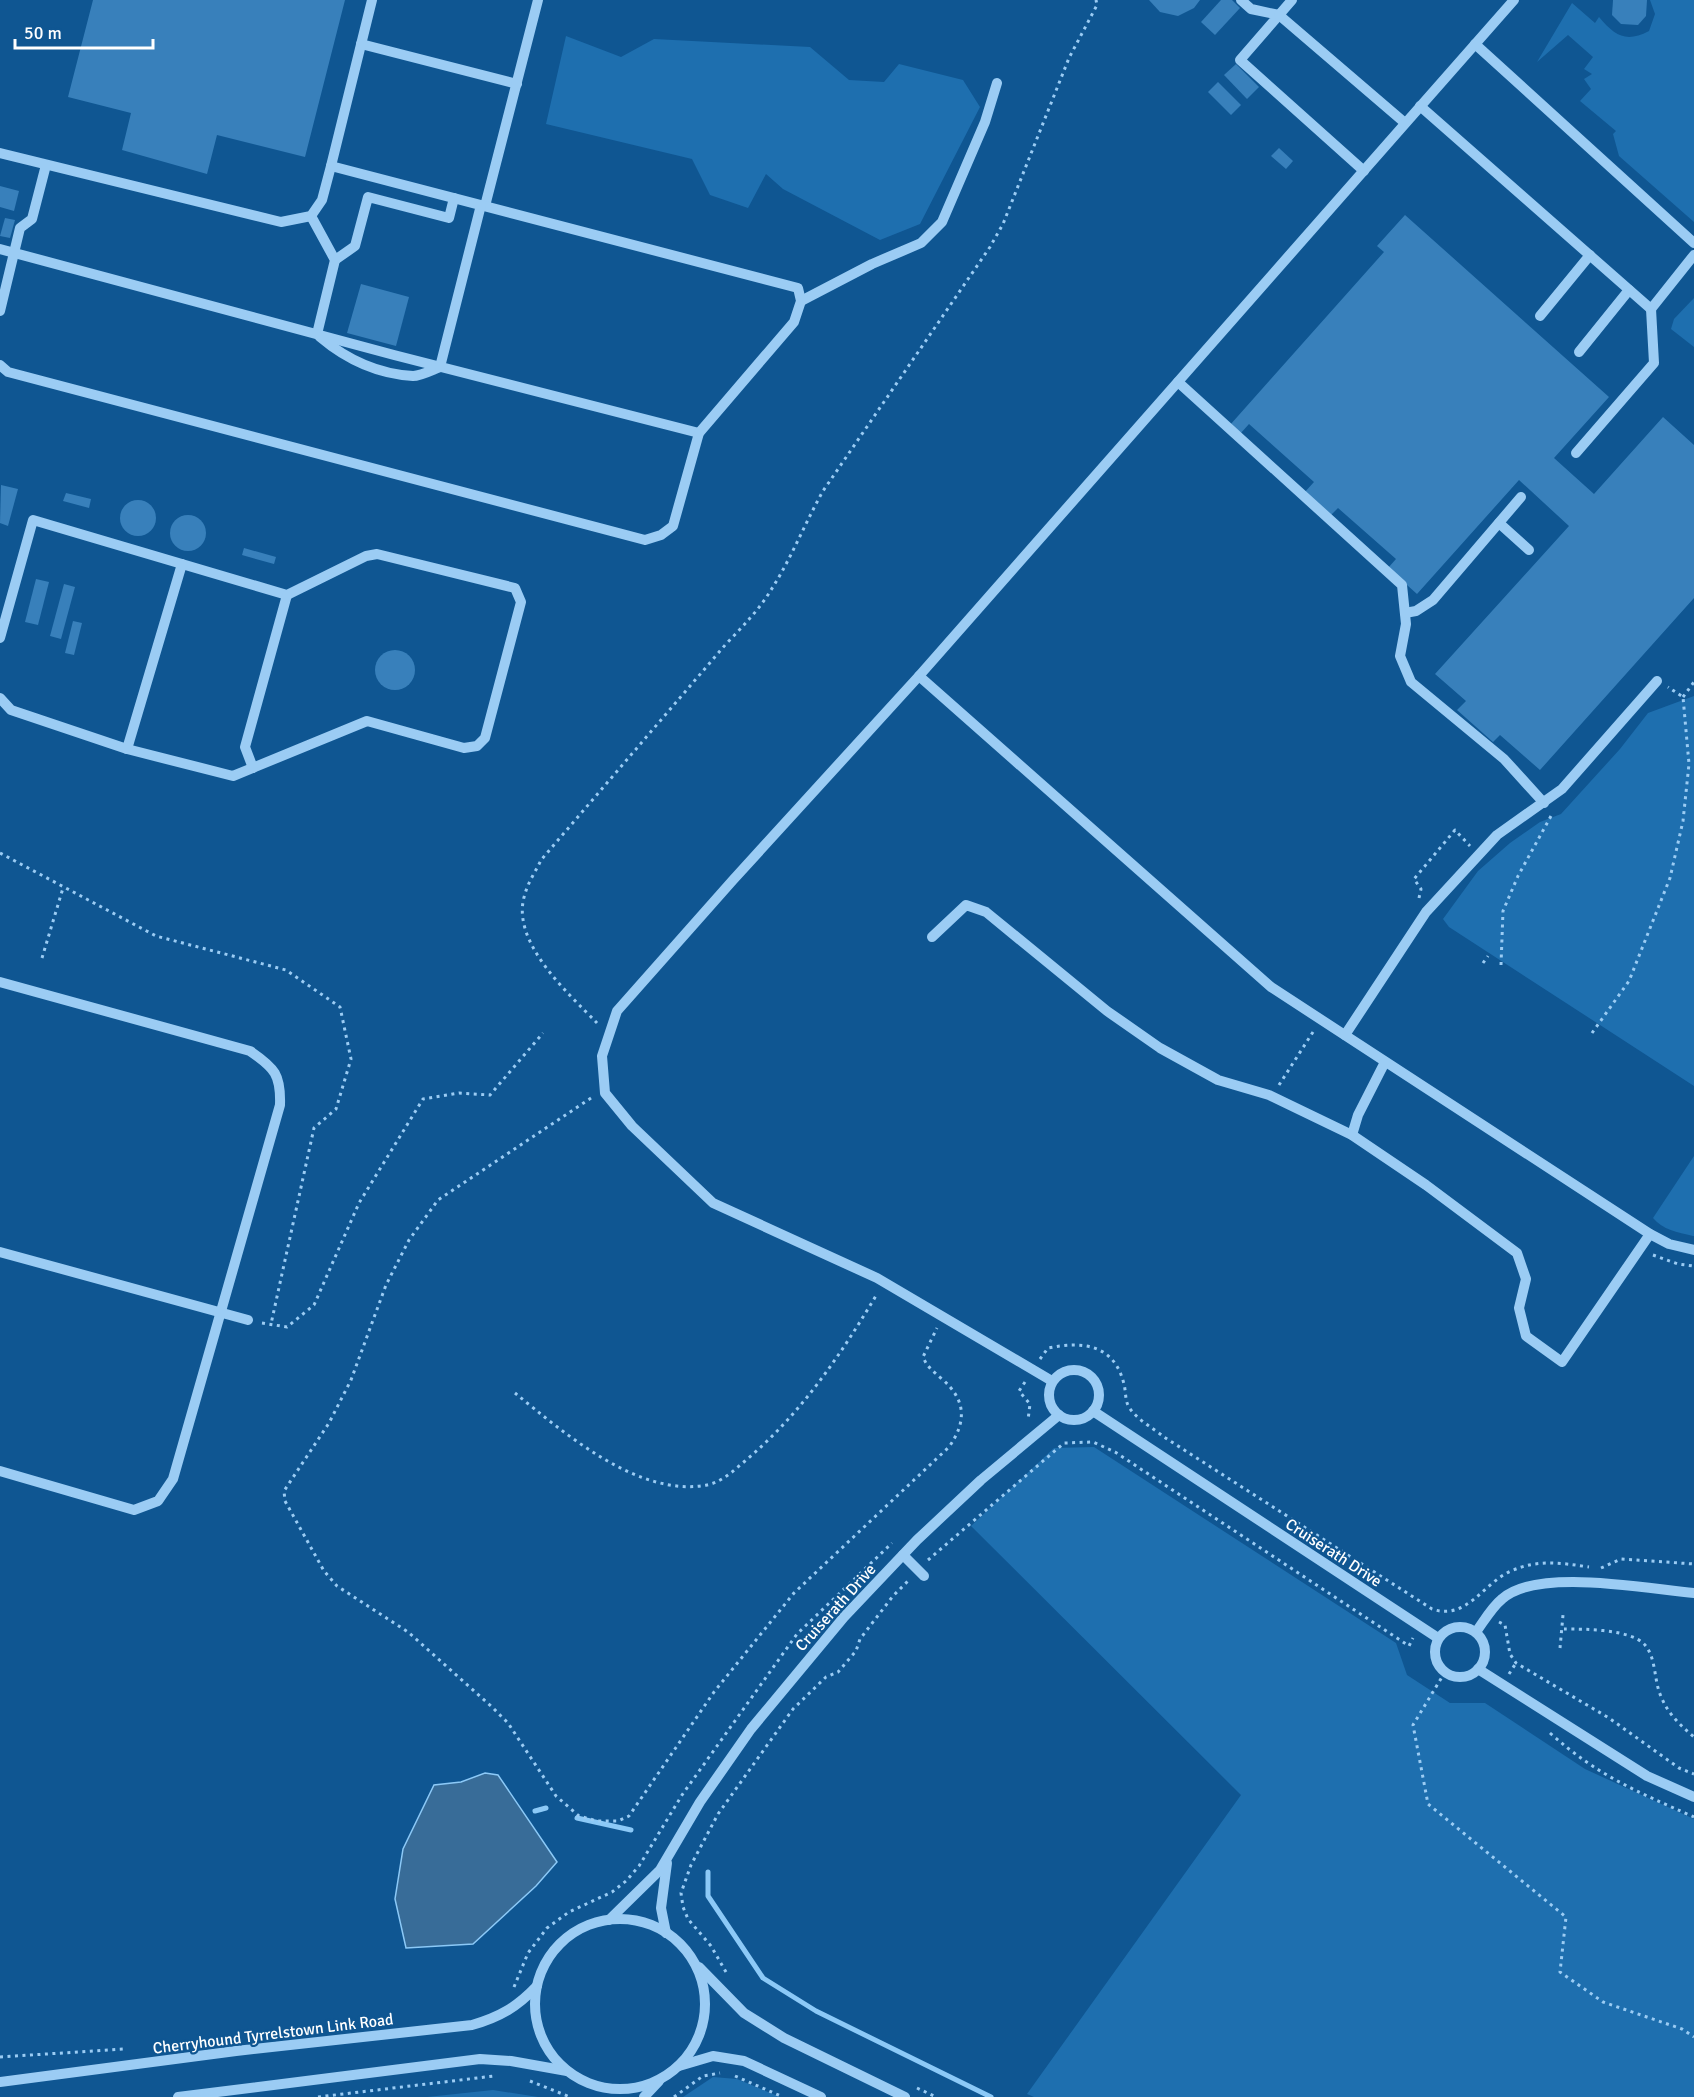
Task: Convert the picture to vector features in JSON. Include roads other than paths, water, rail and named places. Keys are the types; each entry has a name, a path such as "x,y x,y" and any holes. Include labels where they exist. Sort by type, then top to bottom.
{"street":[{"path":"0,153 281,222 311,216 322,200 372,0"},
{"path":"440,367 538,0"},
{"path":"1241,0 1251,9 1279,15 1405,123"},
{"path":"1292,0 1240,60 1364,171"},
{"path":"1052,1381 884,1282 713,1203 632,1126 605,1093 602,1056 617,1011 920,676 1514,0"},
{"path":"362,44 517,84"},
{"path":"1475,44 1694,243"},
{"path":"801,301 872,264 921,243 942,222 985,122 997,83"},
{"path":"1420,106 1651,309"},
{"path":"0,311 20,228 32,219 46,165"},
{"path":"0,365 8,372 645,540 661,535 673,526 699,433 794,322 801,301 798,288 331,166"},
{"path":"316,334 335,260 355,246 368,197 449,218 454,198"},
{"path":"311,216 335,260"},
{"path":"0,249 394,355 699,433"},
{"path":"1540,316 1590,255"},
{"path":"1576,453 1653,363 1651,309 1694,255"},
{"path":"1579,352 1629,290"},
{"path":"316,334 340,354 358,363 415,376 440,367"},
{"path":"1178,382 1402,585 1405,613 1400,656 1411,681 1504,759 1544,803"},
{"path":"1405,613 1416,610 1433,600 1521,497"},
{"path":"0,638 33,520 287,595 366,556 377,554 515,588 521,602 485,738 477,746 464,748 367,721 232,776 127,749 11,710 0,698"},
{"path":"1498,524 1528,550"},
{"path":"127,749 182,564"},
{"path":"0,592 12,595"},
{"path":"253,768 245,747 287,595"},
{"path":"920,676 1271,987 1650,1234 1669,1244 1694,1250"},
{"path":"1345,1035 1418,921 1490,841 1562,789 1657,681"},
{"path":"932,937 966,904 986,912 1107,1011 1160,1048 1218,1080 1272,1096 1352,1135 1426,1185 1517,1253 1526,1279 1519,1308 1526,1336 1562,1362 1650,1234"},
{"path":"0,982 250,1051 270,1065 280,1084 280,1105 173,1479 158,1501 134,1510 0,1471"},
{"path":"1352,1135 1358,1115 1385,1062"},
{"path":"0,1252 248,1320"},
{"path":"1073,1369 1089,1374 1098,1388 1098,1404 1094,1411 1081,1419 1066,1419 1059,1415 1048,1396 1052,1381 1065,1371 1073,1369"},
{"name":"Cruiserath Drive","path":"1094,1411 1438,1638"},
{"name":"Cruiserath Drive","path":"609,1920 660,1870 700,1802 751,1729 844,1617 903,1555 981,1480 1059,1415"},
{"path":"903,1555 924,1576"},
{"path":"1476,1632 1503,1598 1533,1584 1560,1581 1694,1593"},
{"path":"1460,1626 1476,1632 1482,1638 1485,1654 1478,1669 1459,1677 1445,1672 1436,1660 1438,1638 1444,1632 1460,1626"},
{"path":"1478,1669 1647,1776 1694,1797"},
{"name":"Cruiserath Drive","path":"666,1933 661,1908 664,1870 671,1852"},
{"path":"661,2079 640,2087 618,2089 591,2084 567,2071 551,2054 540,2033 535,2009 537,1986 546,1961 563,1941 584,1927 609,1920 639,1921 666,1933 681,1945 744,2013 784,2038 906,2097"},
{"path":"644,2097 661,2079 679,2066 696,2043 705,2015 704,1986 693,1960"},
{"name":"Cherryhound Tyrrelstown Link Road","path":"0,2082 236,2051 472,2025 501,2016 522,2002 537,1986"},
{"path":"679,2066 713,2056 744,2061 821,2097"},
{"path":"178,2097 480,2059 511,2061 567,2071"},
{"path":"0,2075 16,2080"},
{"path":"591,2084 597,2097"}],"waterway":[{"path":"535,1811 546,1808"},
{"path":"577,1818 631,1830"},
{"path":"708,1872 708,1896 763,1978 816,2011 991,2097"}]}
